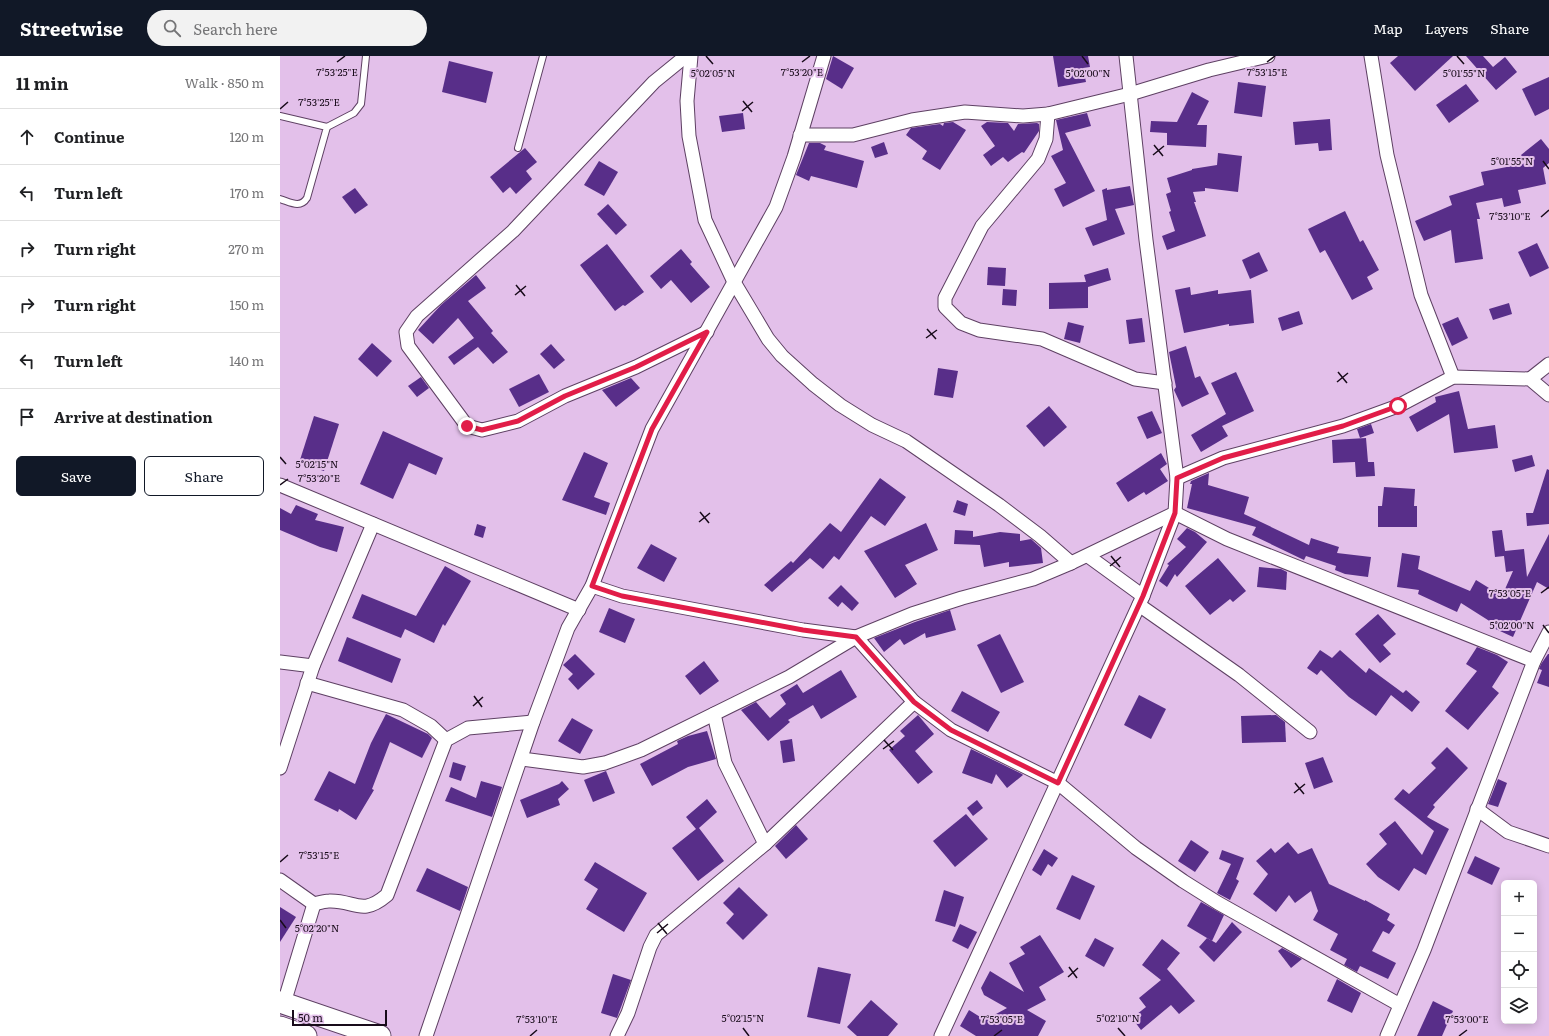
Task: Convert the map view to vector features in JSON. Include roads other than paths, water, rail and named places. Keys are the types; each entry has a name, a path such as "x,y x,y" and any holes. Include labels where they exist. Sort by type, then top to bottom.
{"highway":[{"path":"282,1002 380,1036"},
{"path":"280,1027 306,1036"}],"street":[{"path":"686,56 654,82 512,231 417,316 406,332 408,346 467,426 482,430 518,421 565,396 636,367 707,332"},
{"path":"691,56 687,101 688,136 705,220 734,282 768,339 782,356 813,384 872,425 906,442 999,505 1040,536 1071,563"},
{"path":"426,1036 522,759 533,722 568,628 592,586 652,429 776,207 824,56"},
{"path":"941,1036 1141,601 1175,513 1177,478 1146,240 1126,56"},
{"path":"800,135 853,135 912,120 965,112 1023,116 1048,114 1130,94 1209,70 1268,56"},
{"path":"1372,56 1386,155 1421,295 1453,377"},
{"path":"1048,114 1046,139 1038,159 982,226 945,298 945,307 961,323 979,330 1042,339 1136,380 1165,383"},
{"path":"1530,380 1549,364"},
{"path":"1177,478 1223,458 1343,426 1398,406 1453,377 1530,380 1549,395"},
{"path":"280,485 579,610"},
{"path":"522,759 583,767 605,763 641,750 789,677 856,637 912,614 962,598 1033,579 1088,556 1175,513"},
{"path":"1175,513 1227,539 1534,661"},
{"path":"280,768 313,666 373,524"},
{"path":"1088,556 1141,601 1239,675 1310,732"},
{"path":"592,586 622,596 803,630 856,637 914,702 951,730 1058,783 1136,848 1183,881 1218,903 1400,1005"},
{"path":"1387,1036 1424,950 1534,661 1549,632"},
{"path":"280,662 313,666"},
{"path":"307,683 403,710 431,726 446,740"},
{"path":"617,1036 628,1013 650,947 656,935 765,844 914,702"},
{"path":"714,714 725,763 765,844"},
{"path":"280,880 314,904 329,901 366,907 379,902 387,895 446,740 468,728 533,722"},
{"path":"1477,809 1508,832 1549,846"},
{"path":"282,1002 314,904"}],"lane":[{"path":"280,116 327,127 354,113 361,104 366,56"},
{"path":"518,148 543,56"},
{"path":"280,200 300,205 304,203 327,127"}]}
